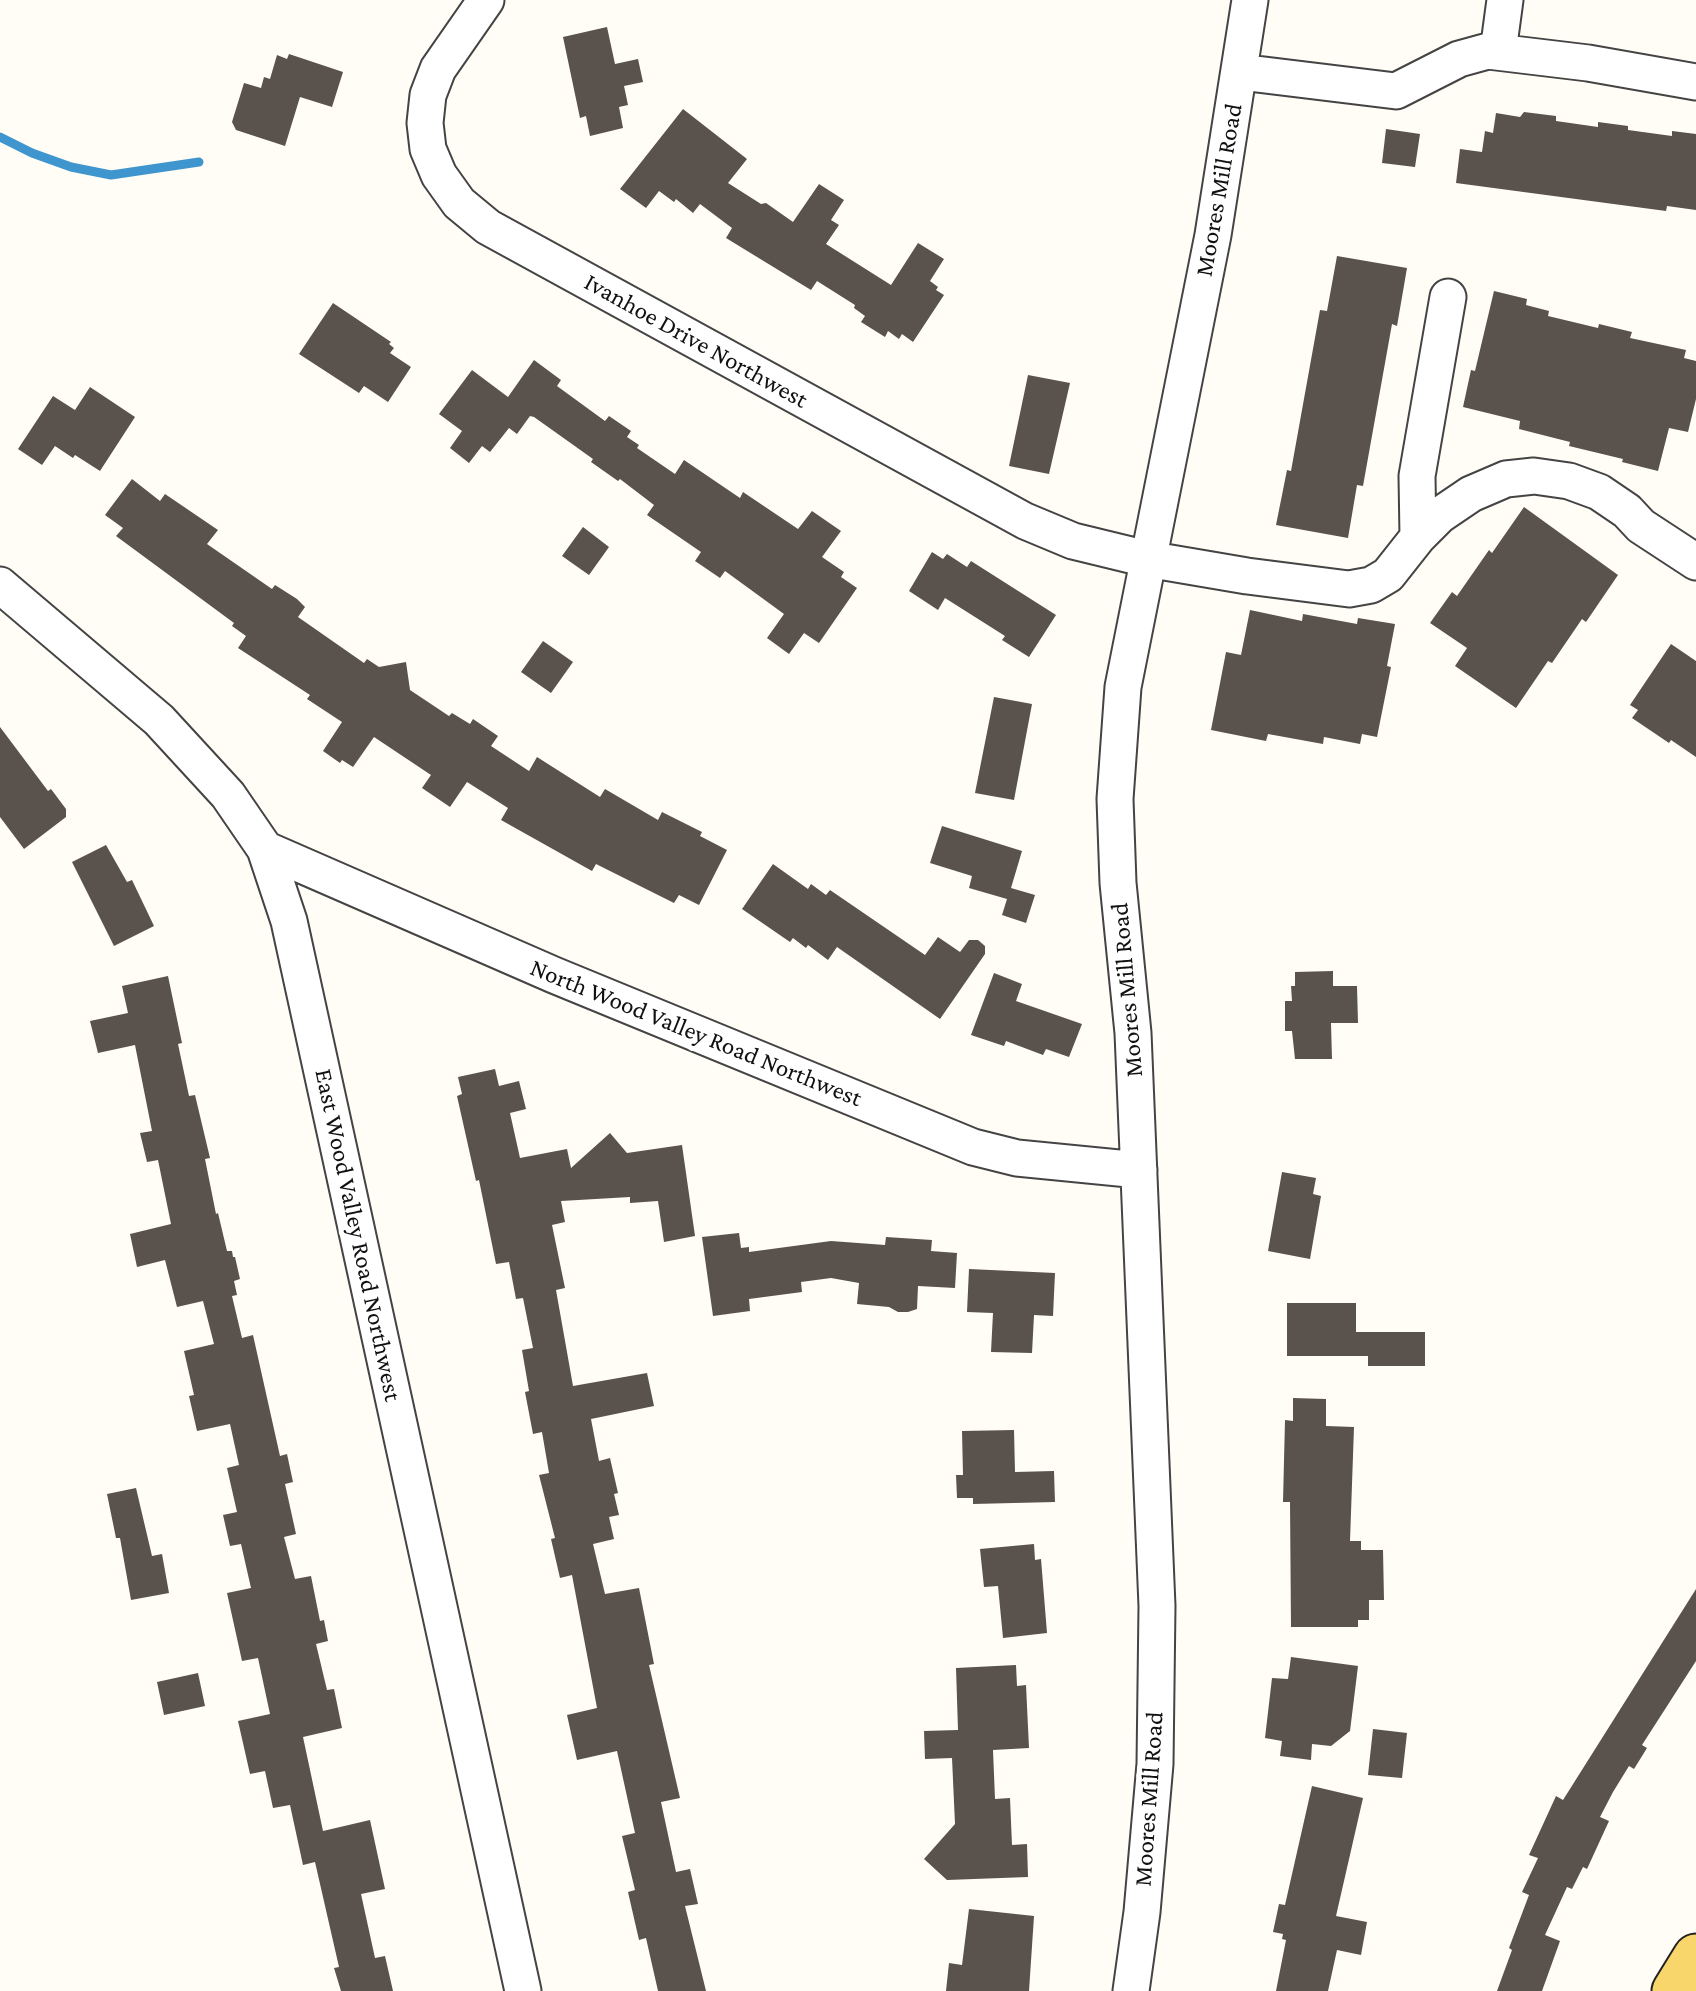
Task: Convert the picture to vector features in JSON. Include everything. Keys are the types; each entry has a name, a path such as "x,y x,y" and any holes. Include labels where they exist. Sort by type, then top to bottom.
{"main road":[{"path":"1675,1991 1696,1956"}],"street":[{"name":"Ivanhoe Drive Northwest","path":"486,0 438,69 428,96 428,149 439,175 459,203 488,227 1025,521 1073,541 1147,559 1349,590 1388,575 1440,514 1471,494 1506,480 1534,476 1569,480 1598,492 1696,562"},
{"name":"Moores Mill Road","path":"1131,1991 1155,1764 1157,1606 1133,1033 1118,884 1115,800 1123,688 1213,235 1250,0"},
{"path":"1498,52 1505,0"},
{"path":"1240,72 1396,91 1459,58 1488,50 1696,82"},
{"path":"1418,536 1418,476 1448,297"},
{"name":"East Wood Valley Road Northwest","path":"0,585 159,720 228,794 265,849 289,921 523,1991"},
{"name":"North Wood Valley Road Northwest","path":"265,849 554,975 974,1147 1017,1158 1139,1170"}],"building":[{"path":"607,27 615,64 638,59 643,82 624,86 628,105 619,107 623,128 590,136 586,116 580,118 563,37"},
{"path":"289,54 343,72 332,107 300,97 285,146 236,130 232,122 244,83 261,88 264,77 270,79 277,55 287,59"},
{"path":"683,109 747,159 728,183 761,204 766,203 793,222 819,184 844,200 831,220 839,225 826,244 891,285 918,243 944,259 930,281 944,295 913,342 888,331 885,337 861,322 865,316 855,305 817,281 811,290 726,238 732,228 700,204 693,213 659,191 646,208 620,189"},
{"path":"1524,112 1598,127 1598,122 1672,136 1672,131 1696,134 1696,210 1667,206 1666,211 1456,183 1460,149 1482,152 1485,131 1493,133 1496,113 1520,117"},
{"path":"1386,129 1420,134 1415,167 1382,163"},
{"path":"1337,256 1407,268 1397,326 1392,324 1363,486 1357,485 1348,538 1276,525 1287,470 1291,471 1320,310 1327,311"},
{"path":"1494,291 1527,299 1526,305 1549,311 1548,316 1632,332 1630,338 1686,350 1684,358 1696,361 1696,399 1688,432 1669,428 1658,471 1519,429 1520,421 1463,407"},
{"path":"333,303 391,342 394,348 390,353 411,367 388,402 364,386 359,393 299,354"},
{"path":"534,360 561,380 557,386 605,421 609,416 631,431 627,437 639,445 637,448 675,474 684,460 740,498 743,492 798,529 812,511 841,531 822,557 844,572 841,577 857,588 819,643 804,633 789,654 767,638 784,614 725,571 720,578 695,561 701,552 647,515 654,505 534,417 530,416 517,434 509,428 490,452 482,446 469,463 450,448 462,431 439,414 472,370 508,397"},
{"path":"1028,375 1070,383 1049,474 1009,466"},
{"path":"90,387 135,417 100,471 55,446 42,465 18,449 53,396 75,410"},
{"path":"132,479 160,501 165,494 218,530 207,544 272,589 275,585 297,599 305,607 298,617 364,663 367,659 379,667 406,662 410,690 449,716 452,713 470,724 473,719 498,736 491,746 529,771 537,757 600,797 605,789 658,820 662,812 727,850 699,905 679,895 674,903 596,864 592,871 501,820 508,808 467,782 450,807 422,788 431,775 374,737 353,767 323,751 342,722 307,699 310,695 238,648 246,636 232,626 234,623 116,536 123,528 105,515"},
{"path":"1524,507 1618,575 1586,622 1582,619 1552,663 1548,661 1516,708 1455,666 1467,648 1430,623 1452,592 1457,596 1489,550 1492,553"},
{"path":"583,527 609,547 589,575 562,556"},
{"path":"932,552 943,559 947,554 967,567 971,561 1056,615 1029,657 1002,640 1005,636 945,598 938,610 909,591"},
{"path":"1250,610 1302,621 1303,614 1357,624 1358,618 1395,624 1377,737 1362,734 1360,744 1324,737 1323,744 1268,734 1266,741 1211,730 1226,652 1241,655"},
{"path":"543,641 573,662 551,693 521,672"},
{"path":"1671,644 1696,661 1696,757 1632,718 1638,710 1630,705"},
{"path":"994,697 1032,704 1014,800 975,793"},
{"path":"0,727 66,809 66,817 24,849 0,817"},
{"path":"942,826 1022,851 1011,888 1035,895 1026,923 1002,915 1007,899 969,888 972,876 930,863"},
{"path":"106,845 127,882 132,880 154,926 114,946 72,862"},
{"path":"773,864 808,889 811,884 826,895 830,890 925,955 938,937 960,952 969,940 978,940 985,946 985,954 940,1019 837,947 828,960 808,945 806,948 793,938 790,942 742,909"},
{"path":"1333,971 1333,986 1357,986 1358,1023 1331,1023 1332,1059 1295,1059 1292,1031 1285,1031 1285,1001 1292,1001 1295,972"},
{"path":"994,973 1022,984 1016,1001 1082,1024 1069,1057 1046,1049 1043,1055 1006,1041 1004,1046 971,1035"},
{"path":"168,976 189,1096 195,1095 210,1158 205,1159 216,1214 240,1279 234,1281 237,1295 232,1296 242,1338 253,1335 280,1456 287,1454 293,1482 285,1484 296,1534 284,1537 295,1579 311,1576 328,1641 316,1644 327,1690 334,1689 342,1728 303,1737 323,1831 370,1820 385,1889 361,1894 375,1958 385,1956 393,1991 341,1991 315,1862 303,1865 290,1805 273,1808 265,1771 250,1774 238,1721 270,1714 258,1658 242,1661 227,1593 251,1588 241,1544 230,1546 223,1515 237,1512 227,1468 239,1465 230,1424 197,1431 184,1351 214,1344 203,1301 177,1307 165,1260 137,1267 130,1234 171,1224 158,1160 147,1162 140,1133 152,1131 135,1045 98,1053 90,1021 128,1013 122,986"},
{"path":"495,1069 499,1086 519,1081 526,1109 510,1113 520,1158 567,1149 571,1168 610,1133 627,1153 682,1145 695,1236 664,1242 658,1201 630,1203 630,1197 561,1201 565,1222 552,1225 565,1288 556,1290 573,1386 647,1373 654,1406 591,1419 599,1461 610,1458 619,1515 609,1517 614,1539 593,1544 605,1594 639,1588 654,1664 649,1665 680,1798 661,1802 676,1872 690,1869 698,1904 685,1906 706,1991 658,1991 646,1938 639,1940 628,1892 635,1890 622,1836 635,1833 617,1751 577,1760 567,1715 597,1708 572,1575 560,1578 551,1539 555,1538 539,1475 549,1473 542,1432 533,1434 522,1350 533,1348 523,1298 516,1299 509,1262 496,1264 457,1096 462,1094 458,1077"},
{"path":"1282,1172 1316,1178 1313,1194 1321,1196 1310,1259 1268,1251"},
{"path":"739,1233 741,1248 749,1247 749,1252 831,1241 885,1245 886,1237 932,1240 931,1251 957,1253 955,1288 918,1286 917,1309 898,1312 889,1307 857,1304 859,1283 831,1278 801,1282 802,1292 749,1299 750,1311 713,1316 702,1237"},
{"path":"969,1269 1055,1273 1053,1316 1034,1315 1032,1353 991,1352 993,1313 967,1312"},
{"path":"1287,1303 1356,1303 1356,1332 1425,1332 1425,1366 1368,1366 1368,1356 1287,1356"},
{"path":"1293,1398 1326,1399 1326,1426 1354,1427 1350,1541 1361,1541 1361,1550 1383,1550 1384,1600 1369,1600 1369,1620 1358,1620 1358,1627 1291,1627 1290,1502 1283,1502 1285,1420 1293,1421"},
{"path":"1014,1430 1015,1472 1054,1471 1055,1502 973,1504 973,1498 957,1498 956,1475 963,1475 962,1431"},
{"path":"136,1488 152,1556 162,1554 169,1593 131,1600 107,1494"},
{"path":"1034,1544 1035,1560 1041,1559 1047,1633 1003,1638 998,1586 984,1587 980,1549"},
{"path":"1696,1589 1696,1661 1642,1745 1647,1748 1634,1769 1629,1766 1613,1792 1600,1817 1609,1821 1587,1869 1583,1867 1572,1889 1567,1887 1545,1935 1560,1941 1542,1991 1497,1991 1529,1895 1522,1892 1538,1858 1529,1855 1556,1796 1563,1800"},
{"path":"1291,1657 1358,1666 1350,1731 1331,1746 1312,1744 1311,1760 1280,1756 1282,1741 1265,1738 1272,1678 1288,1679"},
{"path":"1016,1665 1017,1686 1026,1685 1029,1748 993,1750 995,1799 1010,1798 1012,1845 1027,1844 1028,1877 947,1880 924,1859 955,1824 952,1758 925,1759 924,1731 958,1730 956,1668"},
{"path":"198,1673 205,1706 164,1715 157,1682"},
{"path":"1373,1729 1407,1733 1402,1778 1368,1775"},
{"path":"1312,1786 1363,1798 1336,1916 1367,1922 1361,1955 1337,1950 1328,1991 1276,1991 1286,1940 1282,1939 1283,1934 1273,1932 1279,1904 1285,1905"},
{"path":"969,1909 1034,1916 1029,1991 946,1991 949,1963 962,1965"}],"waterway":[{"path":"0,137 71,167 111,175 199,162"}]}
